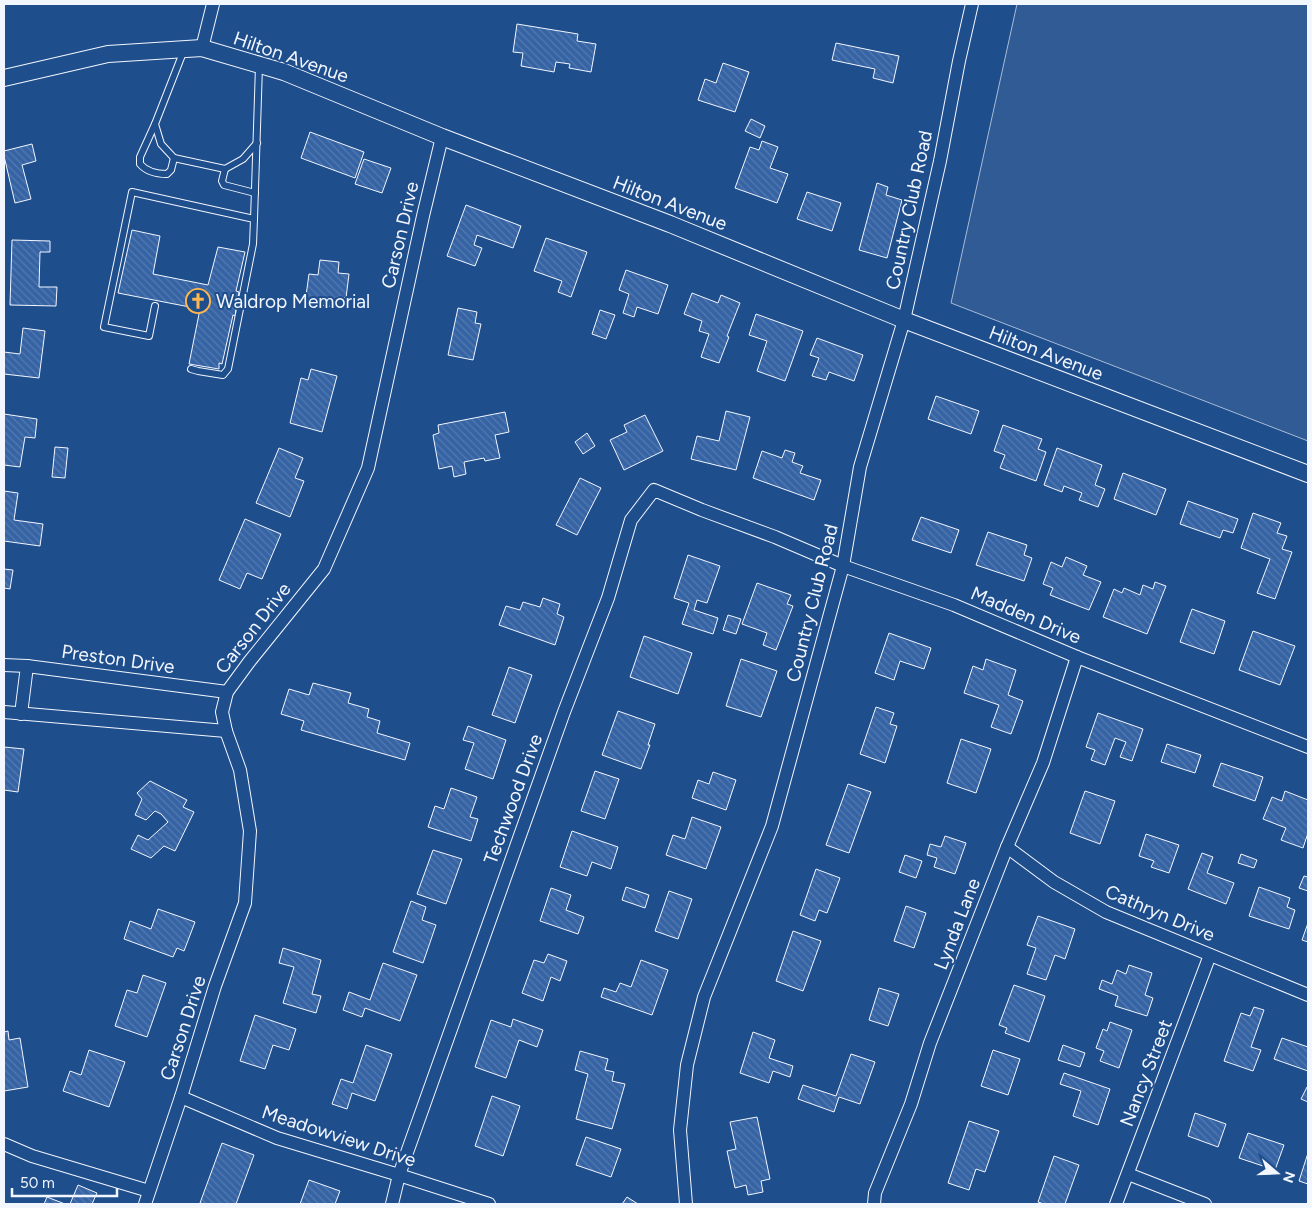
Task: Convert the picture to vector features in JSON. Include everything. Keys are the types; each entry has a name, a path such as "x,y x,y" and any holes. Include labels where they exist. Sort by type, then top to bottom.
{"street":[{"path":"202,48 213,4"},
{"name":"Country Club Road","path":"686,1204 680,1130 687,1065 704,997 772,826 843,566 860,467 904,320 940,160 972,4"},
{"name":"Hilton Avenue","path":"4,78 108,54 202,48 284,72 442,138 670,224 904,320 1308,474"},
{"name":"Carson Drive","path":"145,1204 181,1097 215,986 245,903 250,832 240,770 226,730 222,712 227,692 324,569 368,468 442,138"},
{"name":"Techwood Drive","path":"392,1204 399,1175 561,721 608,598 631,520 654,490 729,520"},
{"name":"Madden Drive","path":"729,520 843,566 954,606 1077,657 1308,747"},
{"name":"Lynda Lane","path":"874,1204 875,1193 911,1104 930,1043 1007,847 1043,763 1077,657"},
{"name":"Preston Drive","path":"4,665 27,666 227,692"},
{"path":"21,714 27,666"},
{"path":"4,712 226,730"},
{"name":"Cathryn Drive","path":"1007,847 1054,882 1106,912 1308,995"},
{"name":"Nancy Street","path":"1116,1204 1210,955"},
{"name":"Meadowview Drive","path":"181,1097 277,1138 488,1204"},
{"path":"4,1144 32,1156 150,1192"},
{"path":"1128,1174 1205,1204"}],"lane":[{"path":"174,158 171,170 167,174 145,169 140,164 140,157 184,49"},
{"path":"191,369 223,375 228,369 253,244 259,65"},
{"path":"155,124 161,144 174,158 225,169 243,159 257,143"},
{"path":"225,169 222,181 224,185 255,193"},
{"path":"155,306 149,336 104,327 132,192 254,219"}],"shaded area":[{"path":"1017,4 1308,4 1308,441 951,303"}],"building":[{"path":"517,24 578,34 577,41 596,44 591,72 569,68 570,64 556,62 554,72 521,66 523,53 513,52"},
{"path":"836,43 899,56 893,83 873,78 875,69 832,60"},
{"path":"723,63 749,72 735,112 698,100 705,79 716,83"},
{"path":"751,119 765,126 760,138 745,131"},
{"path":"310,132 364,152 355,178 301,158"},
{"path":"762,141 778,147 770,168 788,174 777,203 735,188 750,147 759,150"},
{"path":"32,144 36,161 22,165 31,199 15,203 4,151"},
{"path":"364,159 391,168 382,193 355,184"},
{"path":"877,183 888,187 886,195 902,200 887,258 859,250"},
{"path":"807,192 841,203 832,231 797,219"},
{"path":"466,205 521,226 513,248 477,235 474,245 482,248 475,266 447,256"},
{"name":"Waldrop Memorial","path":"132,230 160,236 153,274 208,285 218,247 245,252 236,291 239,292 235,316 233,315 222,364 219,363 219,369 189,364 200,309 118,293"},
{"path":"546,238 587,252 571,297 558,292 562,281 534,271"},
{"path":"12,240 50,241 50,252 40,252 39,287 57,287 56,306 10,305"},
{"path":"320,260 339,262 338,273 349,274 346,298 337,297 335,307 305,303 309,274 318,275"},
{"path":"626,270 668,285 658,314 637,307 634,317 623,313 629,294 619,290"},
{"path":"692,293 718,303 721,295 740,303 719,363 701,357 709,334 699,331 702,321 684,314"},
{"path":"458,308 477,312 475,323 481,324 473,360 448,355"},
{"path":"600,310 615,315 606,339 592,334"},
{"path":"756,314 803,331 785,381 757,371 767,341 749,335"},
{"path":"23,328 45,331 39,378 4,374 4,352 20,354"},
{"path":"817,338 863,355 854,381 829,372 826,380 812,376 819,358 810,355"},
{"path":"311,369 337,376 322,432 290,423 301,378 308,380"},
{"path":"936,396 979,411 971,434 928,419"},
{"path":"726,411 750,417 736,470 691,459 697,436 719,441"},
{"path":"505,412 509,432 495,435 500,458 485,461 484,458 464,462 466,474 454,477 452,466 439,469 433,435 439,433 438,425"},
{"path":"4,414 37,419 35,438 25,437 20,467 4,465"},
{"path":"645,415 663,451 624,470 610,440 627,432 624,425"},
{"path":"1003,425 1042,439 1038,449 1046,452 1036,481 1000,468 1005,455 994,451"},
{"path":"587,433 595,446 583,454 575,442"},
{"path":"55,447 68,448 65,478 52,477"},
{"path":"279,448 303,458 295,478 304,481 290,517 256,503"},
{"path":"1057,448 1102,465 1095,485 1105,489 1098,507 1079,500 1082,493 1064,486 1062,492 1044,485"},
{"path":"785,450 795,453 792,462 803,466 800,473 821,480 814,500 753,478 762,451 782,458"},
{"path":"1123,473 1166,489 1156,515 1114,499"},
{"path":"580,478 601,488 577,535 556,525"},
{"path":"4,491 18,493 14,520 43,524 40,546 4,541"},
{"path":"1188,501 1238,519 1233,533 1223,530 1220,538 1180,524"},
{"path":"1253,513 1281,523 1277,533 1287,536 1282,549 1292,552 1275,599 1257,593 1270,559 1241,548"},
{"path":"921,517 959,530 951,553 912,540"},
{"path":"245,519 281,534 262,579 247,573 240,589 219,580"},
{"path":"988,532 1027,545 1024,555 1032,558 1024,581 976,565"},
{"path":"688,555 720,566 707,603 697,600 694,610 718,618 713,634 682,624 689,603 674,598"},
{"path":"1066,557 1087,566 1083,575 1101,582 1089,610 1050,595 1053,588 1043,584 1051,562 1062,567"},
{"path":"4,569 13,570 10,589 4,588"},
{"path":"1155,582 1166,586 1147,634 1103,617 1114,589 1122,593 1124,588 1140,595 1143,585 1153,589"},
{"path":"757,583 791,595 787,604 793,606 776,650 763,645 767,633 742,624"},
{"path":"543,598 560,604 557,614 564,617 555,645 499,625 506,606 520,610 523,602 540,607"},
{"path":"1192,609 1225,621 1214,654 1180,642"},
{"path":"728,615 741,619 736,634 723,630"},
{"path":"1253,631 1295,646 1280,685 1239,670"},
{"path":"889,633 931,648 924,669 900,661 894,680 875,673"},
{"path":"644,636 692,653 678,694 630,677"},
{"path":"741,659 777,671 761,717 726,706"},
{"path":"986,659 1016,670 1008,695 1023,701 1011,734 991,727 999,705 964,693 973,666 983,670"},
{"path":"509,667 532,675 515,723 492,715"},
{"path":"313,683 351,693 348,703 369,709 367,717 380,721 377,733 410,743 405,760 301,730 304,721 281,714 289,689 309,695"},
{"path":"876,707 894,713 890,724 897,726 885,763 860,754"},
{"path":"618,711 655,724 641,769 602,755"},
{"path":"1098,713 1143,729 1132,761 1120,757 1126,742 1115,738 1105,765 1091,760 1095,750 1086,747"},
{"path":"468,726 506,740 493,779 465,769 474,743 463,740"},
{"path":"961,739 991,749 976,793 947,783"},
{"path":"1167,744 1201,755 1195,773 1161,762"},
{"path":"4,747 24,749 18,792 4,790"},
{"path":"1221,763 1263,777 1255,801 1213,786"},
{"path":"595,771 619,779 605,819 581,811"},
{"path":"713,772 736,780 726,810 692,798 698,780 709,784"},
{"path":"150,781 187,800 183,807 194,812 175,851 164,846 151,858 131,849 138,835 148,840 168,822 161,814 155,811 146,820 135,815 142,799 137,793"},
{"path":"848,784 871,792 849,853 826,845"},
{"path":"451,788 477,797 470,817 478,819 471,841 428,827 435,806 444,809"},
{"path":"1085,791 1115,801 1100,844 1070,833"},
{"path":"1285,791 1308,800 1308,833 1303,848 1281,840 1286,828 1263,819 1272,797 1282,801"},
{"path":"692,817 721,827 706,869 666,855 673,835 685,839"},
{"path":"572,831 618,847 611,869 592,862 587,876 560,867"},
{"path":"1146,834 1179,845 1169,873 1151,867 1154,861 1139,856"},
{"path":"945,836 966,843 955,874 934,867 937,858 927,855 930,844 941,847"},
{"path":"433,850 462,859 446,904 417,894"},
{"path":"1202,853 1213,857 1207,873 1234,883 1226,904 1188,889"},
{"path":"1241,854 1257,860 1254,868 1238,863"},
{"path":"905,855 922,861 916,878 899,872"},
{"path":"816,869 840,878 827,913 819,910 815,921 800,915"},
{"path":"1304,876 1308,877 1308,891 1299,888"},
{"path":"626,887 649,895 645,908 622,900"},
{"path":"1259,887 1290,898 1287,907 1295,910 1289,929 1249,916"},
{"path":"551,888 571,895 566,910 584,917 578,934 540,921"},
{"path":"669,891 692,899 678,939 655,931"},
{"path":"411,901 426,907 422,920 436,925 423,963 393,952"},
{"path":"906,906 926,913 914,948 894,941"},
{"path":"158,909 195,922 184,951 177,948 173,957 124,939 130,921 151,929"},
{"path":"1038,916 1075,929 1065,959 1055,955 1046,980 1027,974 1036,948 1027,945"},
{"path":"1308,923 1308,942 1302,940"},
{"path":"793,931 821,941 803,991 776,981"},
{"path":"283,948 321,960 312,994 321,996 316,1013 283,1003 294,967 279,963"},
{"path":"548,954 567,961 560,981 551,977 543,1001 522,993 534,960 544,963"},
{"path":"641,960 668,970 652,1015 601,997 604,988 616,992 620,983 631,987"},
{"path":"383,963 417,975 400,1021 365,1008 362,1017 343,1010 349,992 370,1000"},
{"path":"1129,965 1152,973 1145,995 1153,998 1147,1016 1115,1006 1118,996 1099,989 1102,980 1112,984 1117,970 1126,974"},
{"path":"143,975 166,983 147,1037 115,1026 127,990 137,993"},
{"path":"1014,985 1045,996 1029,1042 1005,1033 1007,1028 999,1025"},
{"path":"879,988 899,994 888,1026 869,1020"},
{"path":"1254,1007 1264,1010 1251,1047 1261,1050 1253,1071 1224,1061 1241,1013 1250,1016"},
{"path":"255,1015 296,1029 289,1050 273,1045 265,1069 240,1061"},
{"path":"513,1019 543,1030 537,1047 519,1040 506,1078 475,1067 491,1020 511,1027"},
{"path":"1110,1022 1132,1030 1119,1068 1100,1061 1104,1051 1096,1048 1103,1029 1107,1031"},
{"path":"8,1031 9,1040 20,1038 28,1087 4,1091 4,1032"},
{"path":"753,1032 775,1040 769,1058 793,1066 790,1077 773,1071 769,1083 740,1073"},
{"path":"1282,1038 1308,1047 1308,1071 1274,1059"},
{"path":"366,1045 392,1054 375,1101 352,1093 347,1109 332,1104 341,1079 353,1083"},
{"path":"1063,1045 1085,1053 1080,1067 1058,1060"},
{"path":"89,1050 125,1062 109,1107 63,1091 70,1071 81,1075"},
{"path":"993,1050 1020,1059 1008,1095 981,1086"},
{"path":"580,1051 608,1059 605,1070 614,1072 612,1081 625,1084 612,1129 576,1119 588,1074 575,1070"},
{"path":"851,1054 875,1062 860,1104 839,1097 834,1112 798,1099 803,1085 836,1096"},
{"path":"1064,1073 1110,1089 1098,1125 1073,1116 1081,1091 1060,1084"},
{"path":"1308,1088 1308,1102 1301,1099"},
{"path":"492,1096 520,1106 503,1156 475,1146"},
{"path":"1195,1113 1226,1124 1218,1147 1188,1136"},
{"path":"757,1117 770,1179 761,1181 763,1192 748,1195 746,1185 735,1188 727,1151 736,1149 730,1122"},
{"path":"969,1121 999,1131 985,1172 976,1169 969,1190 948,1183"},
{"path":"1248,1133 1284,1145 1275,1170 1239,1158"},
{"path":"586,1137 621,1149 611,1177 576,1165"},
{"path":"222,1143 254,1155 236,1204 200,1203"},
{"path":"1308,1153 1308,1184 1299,1181"},
{"path":"1054,1156 1079,1165 1065,1204 1044,1204 1038,1202"},
{"path":"309,1180 340,1191 335,1204 300,1204"},
{"path":"78,1185 97,1193 92,1204 70,1204"},
{"path":"47,1197 65,1204 44,1204"},
{"path":"627,1197 638,1204 622,1204"}],"place":[{"name":"Waldrop Memorial","path":"198,301"}]}
